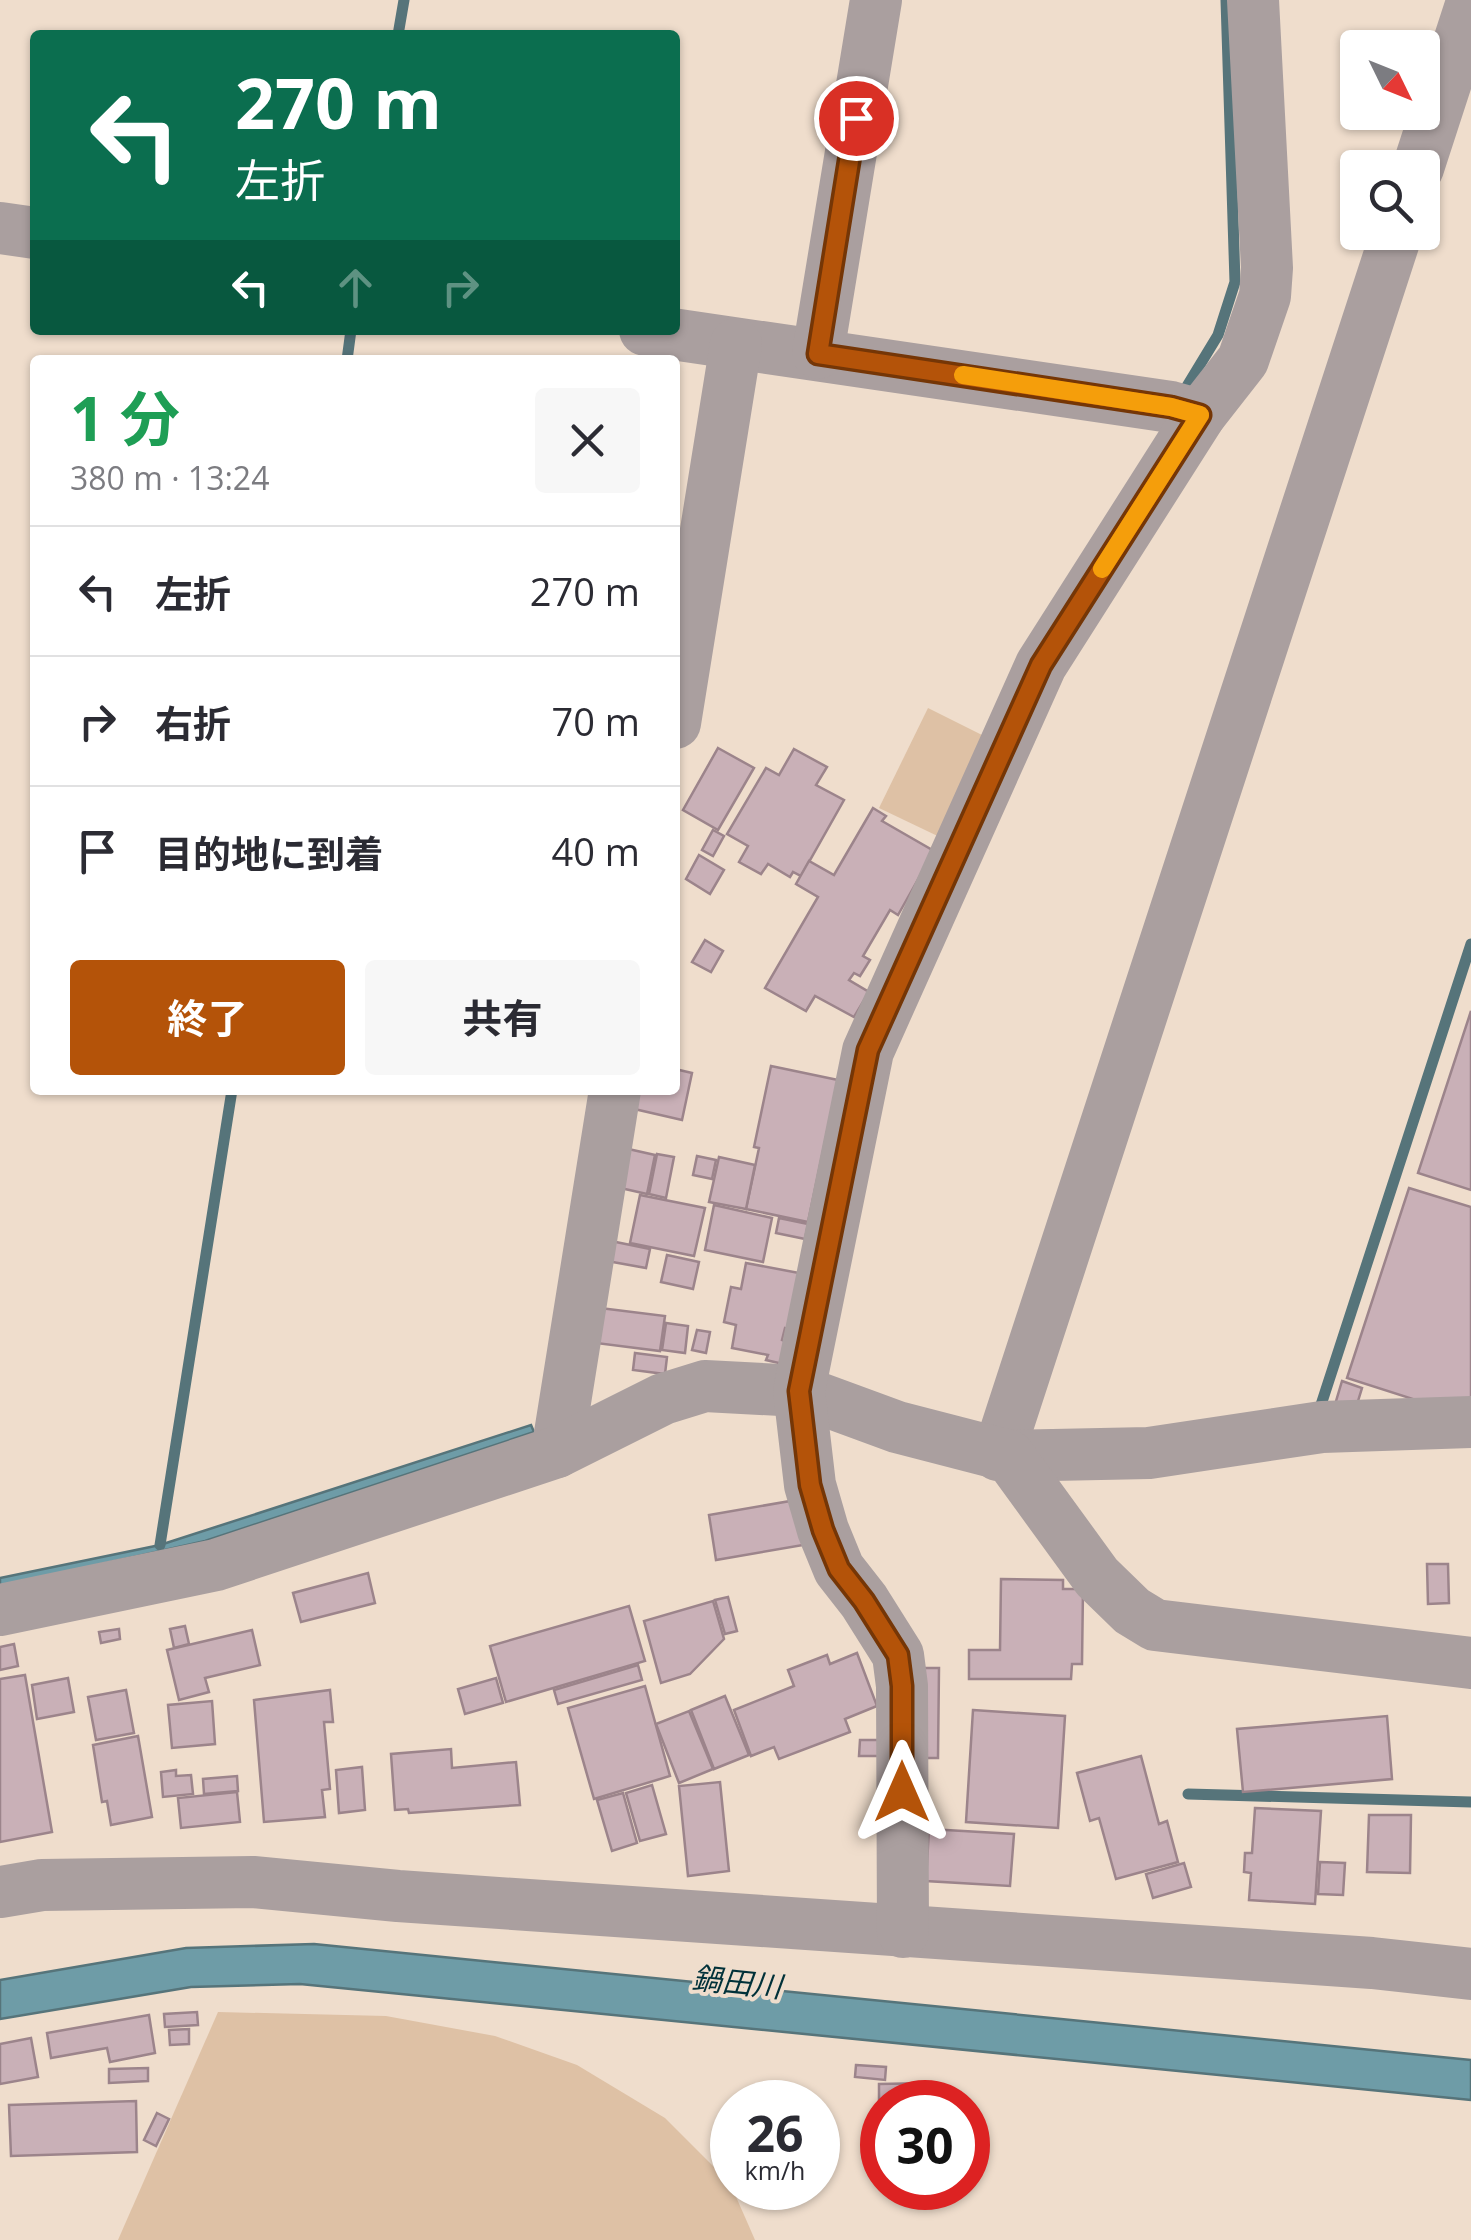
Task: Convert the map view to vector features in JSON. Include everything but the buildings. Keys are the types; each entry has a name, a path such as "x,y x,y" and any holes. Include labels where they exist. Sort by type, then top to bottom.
{"street":[{"path":"818,354 876,0"},
{"path":"903,1932 902,1686 898,1655 839,1569 823,1530 810,1485 799,1391 868,1050 1041,665 1200,415 1243,360 1265,296 1267,268 1253,0"},
{"path":"1424,150 1471,5"},
{"path":"0,228 30,232"},
{"path":"1004,1456 1391,250"},
{"path":"678,335 1171,407 1200,415"},
{"path":"680,692 736,344"},
{"path":"557,1452 615,1095"},
{"path":"0,1610 216,1564 557,1452 662,1399 705,1386 799,1391 897,1427 1004,1456 1149,1454 1322,1427 1471,1422"},
{"path":"1004,1456 1097,1577 1132,1611 1155,1625 1471,1663"},
{"path":"0,1892 42,1885 254,1882 398,1896 1471,1974"}],"shaded area":[{"path":"928,708 992,740 948,841 879,808"},
{"path":"218,2012 386,2016 495,2036 577,2065 665,2118 710,2163 710,2210 742,2210 755,2240 118,2240"}],"water":[{"path":"531,1425 534,1432 205,1541 0,1587 0,1578 160,1545"},
{"path":"314,1944 1471,2060 1471,2100 300,1984 191,1987 0,2019 0,1980 186,1948"}],"waterway":[{"path":"399,30 404,0"},
{"path":"1181,396 1218,335 1235,282 1226,0"},
{"path":"348,355 350,335"},
{"path":"1318,1414 1471,944"},
{"path":"160,1545 231,1095"},
{"path":"1188,1794 1471,1802"}],"slow traffic":[{"path":"963,375 1171,407 1200,415 1102,569"}],"route":[{"path":"856,118 818,354 1171,407 1200,415 1041,665 868,1050 799,1391 810,1485 823,1530 839,1569 898,1655 902,1686 902,1792"}],"water label":[{"name":"鍋田川","path":"737,1983"}]}
